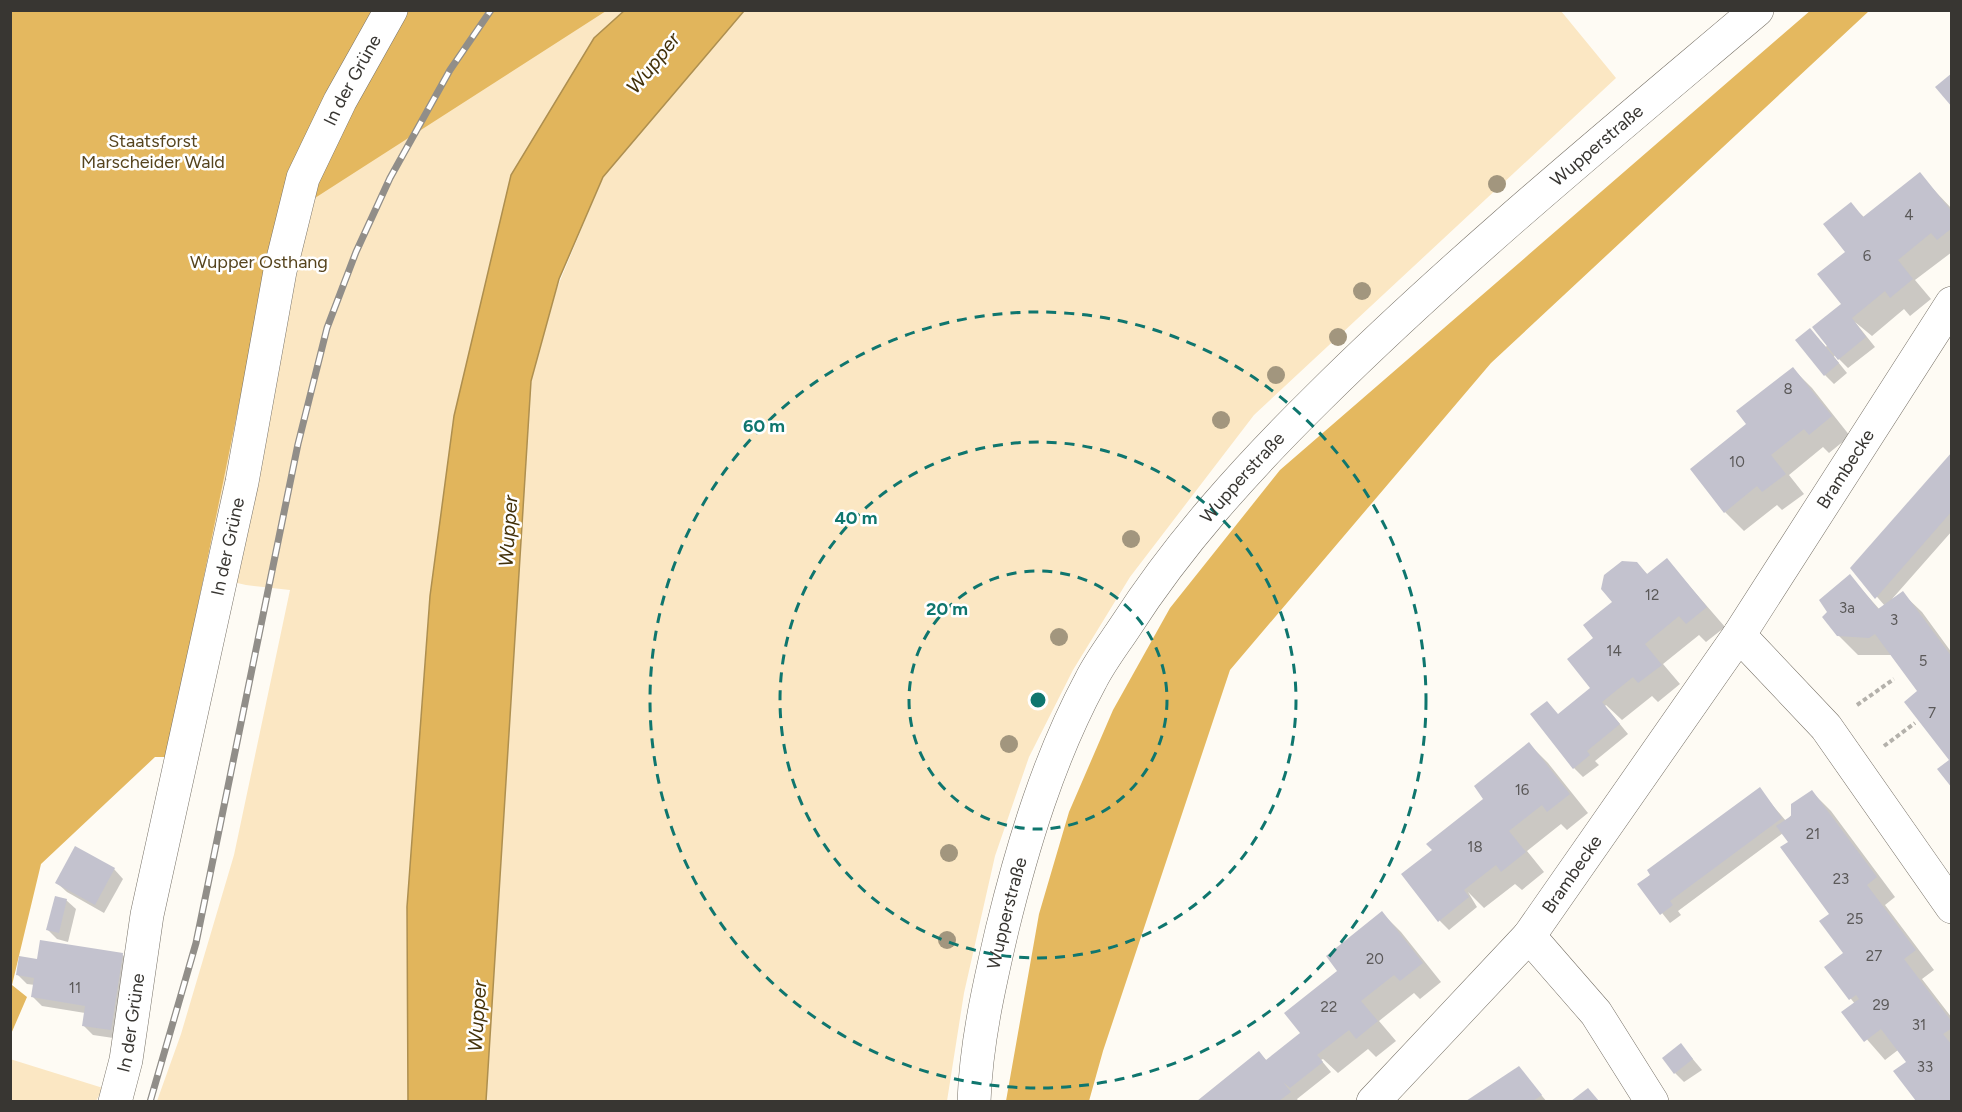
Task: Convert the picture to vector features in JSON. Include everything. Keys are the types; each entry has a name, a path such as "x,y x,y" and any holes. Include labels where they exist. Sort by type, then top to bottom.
{"street":[{"name":"In der Grüne","path":"115,1101 126,1060 147,915 242,482 280,271 300,190 340,101 391,10"},
{"name":"Wupperstraße","path":"974,1101 975,1074 989,984 1019,859 1050,769 1091,679 1151,586 1217,505 1285,431 1389,327 1757,10"},
{"name":"Brambecke","path":"1373,1101 1529,936 1739,635 1952,303"},
{"path":"1739,635 1826,727 1952,907"},
{"path":"1529,936 1596,1013 1652,1101"}],"green space":[{"path":"1811,10 1869,11 1491,363 1230,670 1103,1051 1089,1101 1006,1101 1039,914 1069,812 1113,710 1170,608 1280,470"},
{"name":"Wupper Osthang","path":"11,11 689,11 618,98 429,606 407,907 409,1101 157,1101 181,1034 234,855 290,590 246,585 50,540"},
{"name":"Staatsforst Marscheider Wald","path":"11,11 606,11 276,223 167,757 155,757 41,864 12,985 27,997 11,1034"},
{"path":"744,11 1561,11 1616,78 1254,415 1130,577 1073,670 1029,757 995,856 964,993 947,1101 486,1102 531,381 557,288 603,177"},
{"path":"10,1059 103,1088 96,1101 11,1101"}],"water":[{"name":"Wupper","path":"625,10 744,11 603,177 559,279 531,381 486,1101 408,1101 407,907 430,596 454,416 511,175 594,38"}],"building":[{"path":"1952,73 1952,107 1935,87"},
{"path":"1920,172 1952,212 1952,228 1937,240 1931,233 1898,260 1913,279 1890,298 1885,291 1852,318 1866,337 1838,360 1812,327 1841,304 1817,274 1845,252 1823,224 1851,202 1863,217"},
{"path":"1810,328 1839,363 1824,376 1795,340"},
{"path":"1793,367 1832,416 1809,435 1804,429 1771,455 1786,474 1762,492 1757,486 1724,513 1690,469 1746,424 1736,411"},
{"path":"1952,452 1952,511 1875,599 1850,568"},
{"path":"1667,558 1707,607 1686,624 1679,616 1645,644 1662,665 1638,683 1633,677 1602,702 1620,724 1587,751 1590,755 1573,769 1530,714 1547,701 1558,714 1590,688 1567,659 1593,638 1583,625 1612,602 1601,589 1604,575 1622,561 1637,562 1647,574"},
{"path":"1850,574 1878,609 1903,591 1952,657 1952,788 1937,769 1949,760 1904,702 1917,691 1875,634 1869,638 1837,636 1822,617 1827,612 1819,600"},
{"path":"1529,742 1570,794 1547,812 1542,805 1509,831 1526,852 1501,872 1496,865 1464,890 1469,897 1438,922 1401,874 1432,850 1426,844 1483,799 1474,786"},
{"path":"1760,787 1782,818 1670,901 1673,905 1660,915 1637,884 1650,875 1647,870"},
{"path":"1812,790 1877,877 1867,885 1916,950 1904,959 1952,1022 1952,1028 1943,1034 1952,1045 1952,1101 1916,1101 1893,1071 1906,1062 1881,1029 1864,1042 1841,1012 1859,999 1856,995 1849,1000 1824,967 1843,953 1819,921 1829,914 1780,847 1788,842 1776,826 1791,816 1791,804"},
{"path":"75,846 115,868 95,905 55,883"},
{"path":"55,896 67,899 59,933 46,930"},
{"path":"1382,911 1423,963 1400,981 1394,975 1361,1001 1378,1021 1356,1039 1349,1030 1317,1055 1323,1062 1290,1088 1283,1082 1291,1092 1279,1101 1197,1101 1259,1051 1266,1060 1300,1033 1284,1013 1337,971 1326,956"},
{"path":"40,940 123,953 111,1030 82,1026 85,1006 31,997 34,978 16,975 19,956 37,959"},
{"path":"1681,1043 1693,1059 1674,1074 1662,1058"},
{"path":"1519,1066 1542,1095 1533,1101 1466,1101"},
{"path":"1588,1088 1599,1101 1571,1101"}],"railway":[{"path":"150,1102 196,943 298,444 327,328 356,252 390,178 450,70 491,10"}]}
